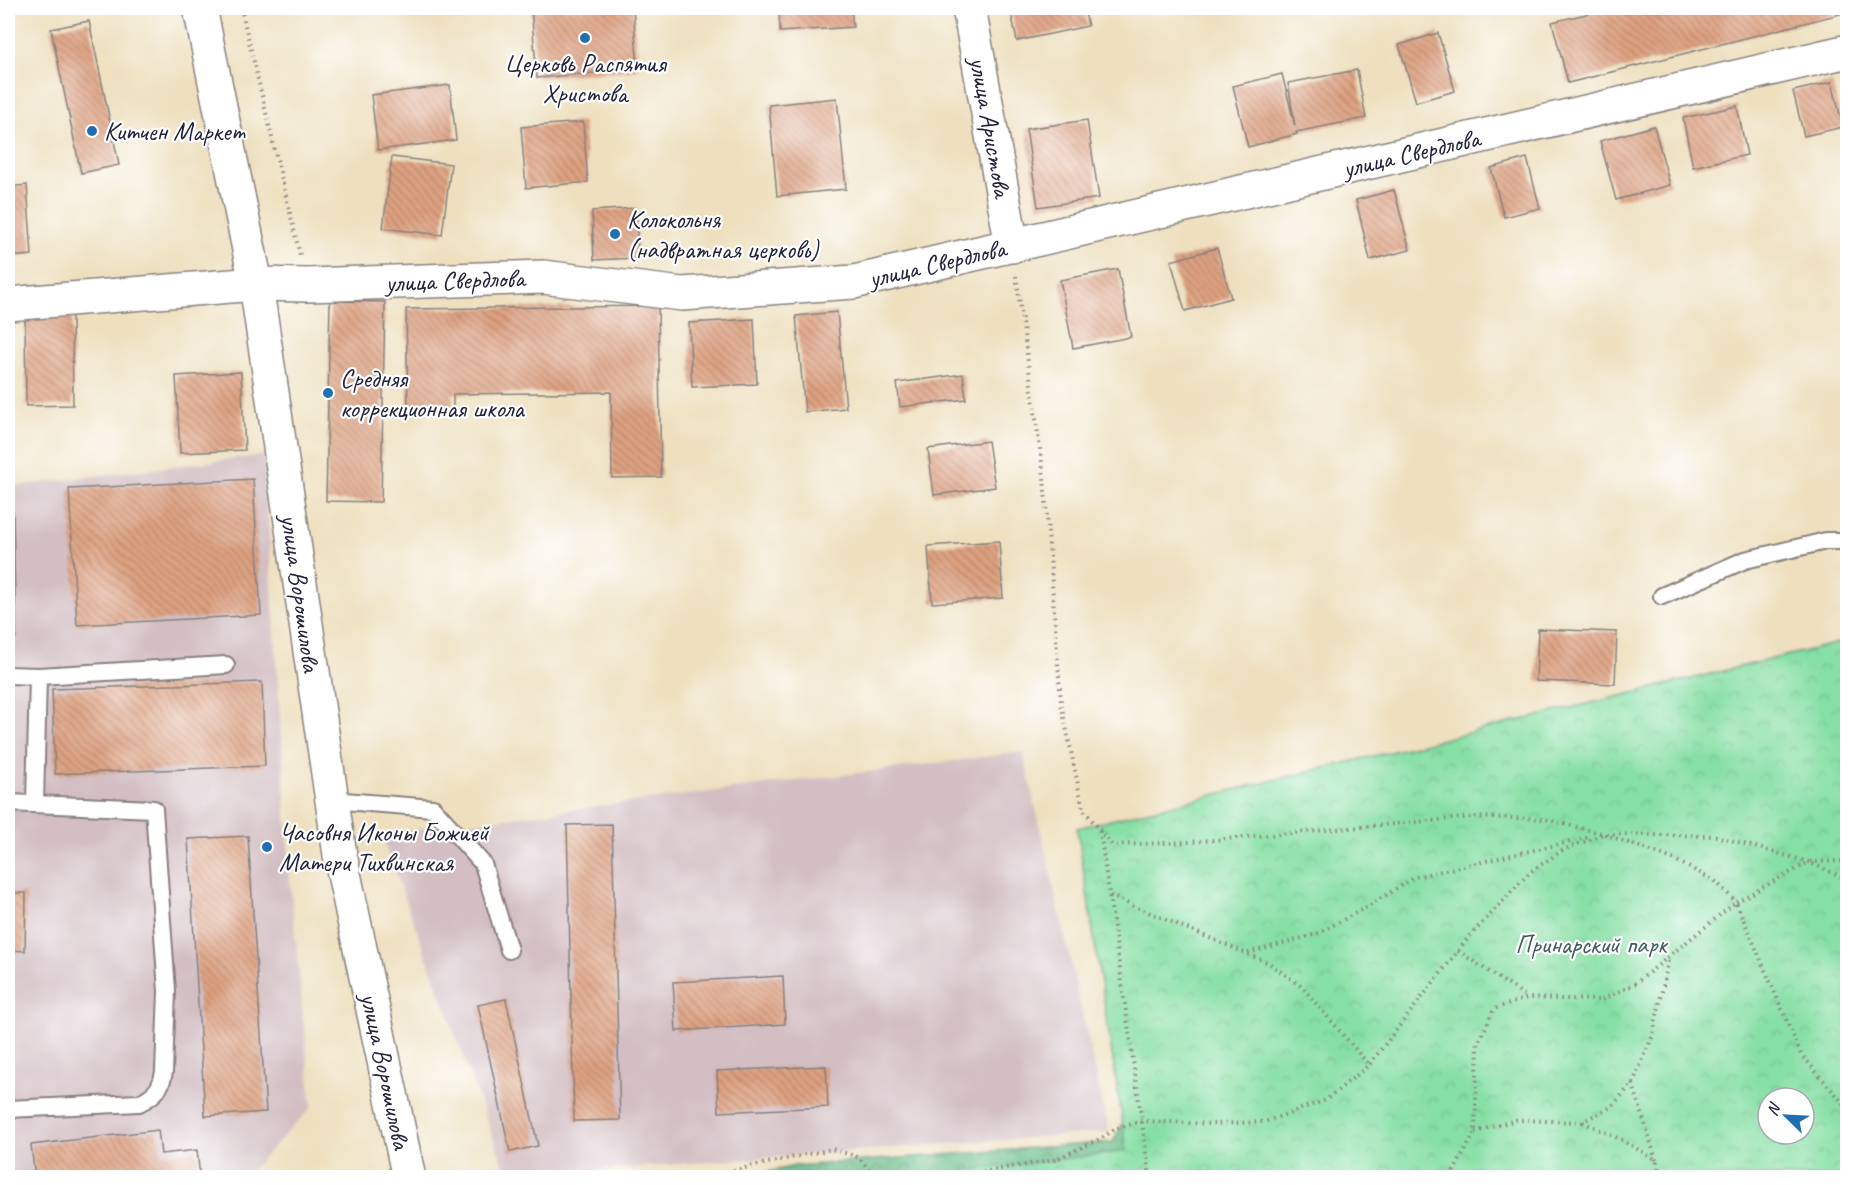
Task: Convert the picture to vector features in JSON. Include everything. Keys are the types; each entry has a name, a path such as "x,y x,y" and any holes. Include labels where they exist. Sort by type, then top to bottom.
{"street":[{"name":"улица Ворошилова","path":"200,8 256,284 340,855 409,1178"},
{"name":"улица Аристова","path":"969,8 1012,246"},
{"name":"улица Свердлова","path":"8,304 256,284 307,285 543,277 682,294 854,282 1848,51"}],"lane":[{"path":"1662,596 1745,560 1826,541 1848,541"},
{"path":"8,675 38,676 226,665"},
{"path":"35,804 38,676"},
{"path":"331,800 433,808 483,864 509,950"},
{"path":"8,803 154,809 167,991 164,1072 162,1084 155,1095 139,1103 8,1109"}],"path":[{"path":"242,8 307,285"},
{"path":"1012,246 1044,477 1061,703 1083,810 1112,845 1180,843 1473,817 1545,819 1604,834 1673,859 1715,881 1736,902 1801,1054 1848,1109"},
{"path":"1100,830 1150,1178"},
{"path":"947,1178 1054,1160 1102,1138 1115,1129 1142,1121 1214,1124 1264,1122 1326,1100 1369,1065 1458,951 1530,872 1563,850 1604,834"},
{"path":"1248,953 1317,934 1365,908 1414,877 1604,834 1716,836 1809,862 1848,880"},
{"path":"1454,1178 1454,1171 1475,1132 1478,1044 1494,1009 1527,998 1602,1000 1636,983 1736,902 1809,862 1848,861"},
{"path":"1109,895 1269,963 1302,987 1369,1065"},
{"path":"1458,951 1527,998"},
{"path":"1582,1122 1611,1107 1633,1083 1653,1035 1669,956"},
{"path":"1633,1083 1661,1178"},
{"path":"1475,1132 1516,1120 1582,1122 1622,1140 1656,1160"},
{"path":"698,1178 832,1149 858,1157 877,1178"}],"shaded area":[{"path":"264,455 290,881 312,1107 244,1177 8,1177 8,487"},
{"path":"1023,752 1109,1132 508,1177 381,834"}],"green space":[{"name":"Принарский парк","path":"1847,641 1847,1177 917,1177 1127,1151 1077,828"},
{"path":"1161,1050 1389,1178 741,1178 795,1166 1113,1142"}],"building":[{"path":"369,8 386,8 386,9 369,12"},
{"name":"Церковь Распятия Христова","path":"531,8 633,8 638,69 537,78"},
{"path":"779,8 851,8 853,27 780,32"},
{"path":"1010,8 1084,8 1088,26 1017,41"},
{"path":"1612,8 1848,8 1848,12 1568,83 1552,22"},
{"path":"89,21 119,165 81,173 51,29"},
{"path":"1438,33 1455,91 1416,102 1399,45"},
{"path":"1357,70 1366,118 1296,132 1297,134 1248,147 1233,86 1282,74 1295,126 1288,83"},
{"path":"1832,82 1843,127 1804,136 1793,91"},
{"path":"450,85 456,140 378,150 371,95"},
{"path":"837,98 846,189 777,196 769,105"},
{"path":"1737,106 1747,155 1693,167 1683,118"},
{"path":"1087,120 1099,198 1038,207 1026,129"},
{"path":"583,122 588,182 526,188 521,127"},
{"path":"1654,126 1670,185 1616,200 1600,141"},
{"path":"392,157 451,164 442,235 383,228"},
{"path":"1527,158 1540,208 1504,217 1491,168"},
{"path":"27,185 32,255 8,257 8,187"},
{"path":"1394,190 1410,250 1370,260 1356,200"},
{"name":"Колокольня (надвратная церковь)","path":"636,208 638,258 594,260 592,211"},
{"path":"1217,248 1231,298 1185,311 1171,261"},
{"path":"1118,269 1131,337 1073,348 1060,280"},
{"path":"330,301 385,302 381,502 326,501"},
{"path":"658,306 661,477 612,478 611,392 453,394 453,411 408,412 406,309"},
{"path":"837,312 846,408 805,412 796,316"},
{"path":"72,315 73,405 26,406 25,316"},
{"path":"754,319 757,384 692,387 689,323"},
{"path":"241,372 245,450 180,453 176,376"},
{"path":"963,374 966,399 900,407 897,383"},
{"path":"988,441 995,487 934,495 928,449"},
{"path":"253,479 261,615 77,625 69,489"},
{"path":"8,511 13,511 16,637 8,637"},
{"path":"999,541 1003,598 932,603 928,546"},
{"path":"1538,629 1617,632 1615,684 1536,681"},
{"path":"262,682 265,766 55,774 52,689"},
{"path":"612,824 620,1120 574,1121 567,825"},
{"path":"248,836 266,1112 205,1116 188,839"},
{"path":"8,893 26,893 25,951 8,950"},
{"path":"783,976 785,1024 676,1031 673,982"},
{"path":"506,999 538,1146 510,1152 478,1005"},
{"path":"826,1066 828,1107 719,1112 717,1071"},
{"path":"158,1130 161,1154 197,1150 200,1178 35,1178 31,1145"}],"place":[{"name":"Церковь Распятия Христова","path":"585,38"},
{"name":"Китчен Маркет","path":"92,131"},
{"name":"Колокольня (надвратная церковь)","path":"615,234"},
{"name":"Средняя коррекционная школа","path":"328,393"},
{"name":"Часовня Иконы Божией Матери Тихвинская","path":"267,847"}]}
